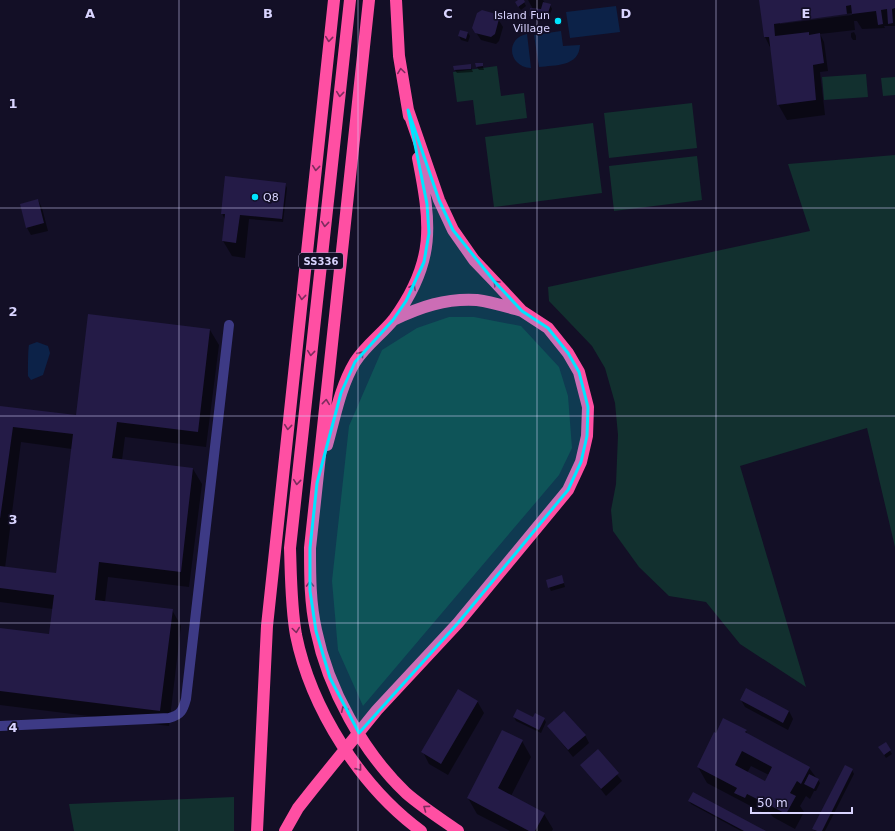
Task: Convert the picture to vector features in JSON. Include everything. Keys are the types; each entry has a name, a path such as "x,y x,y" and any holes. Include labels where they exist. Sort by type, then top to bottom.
{"highway":[{"path":"257,831 267,626 334,0"},
{"name":"SS336","path":"350,0 290,548 292,594 296,635 312,686 330,724 357,766 394,809 421,831"},
{"name":"SS336","path":"317,483 369,0"},
{"path":"396,0 399,56 427,204 429,233 424,262 409,295 393,320 375,338 355,362 341,393 317,483 310,548 310,591 316,631 330,678 347,714 374,756 406,793 458,831"},
{"path":"396,18 399,0"},
{"path":"285,831 298,808 312,789 378,710 458,623 568,490 582,462 588,436 588,407 578,372 568,352 548,328 522,311 474,260 453,230 439,200 408,110"},
{"path":"393,320 432,304 453,300 478,300 522,311"}],"street":[{"path":"0,726 169,718 178,716 183,710 186,699 229,325"}],"highlighted area":[{"path":"408,110 439,200 453,230 494,281 522,311 548,328 568,353 579,372 588,407 587,436 581,462 568,490 458,623 359,733 330,678 316,631 310,591 310,548 317,483 341,393 355,362 393,320 406,301 424,262 429,233 427,204"}],"green space":[{"path":"497,66 501,96 524,93 527,118 476,125 473,100 457,102 453,72"},
{"path":"866,74 868,97 824,100 822,77"},
{"path":"895,77 895,95 883,96 881,78"},
{"path":"692,103 697,148 609,158 604,113"},
{"path":"593,123 602,193 494,207 485,137"},
{"path":"895,155 895,547 867,428 740,466 806,687 740,644 706,602 669,596 639,567 613,531 611,510 616,484 618,435 615,403 605,368 592,346 549,301 548,287 810,231 788,164"},
{"path":"697,156 702,200 614,211 609,166"},
{"path":"449,317 474,317 521,326 559,367 568,396 572,448 559,475 363,706 338,650 332,581 349,426 382,350 417,328"},
{"path":"234,797 234,831 74,831 69,804"}],"water":[{"path":"616,6 620,32 570,38 566,12"},
{"path":"561,31 563,46 580,45 579,52 571,61 565,64 539,67 534,35"},
{"path":"527,34 531,68 518,63 512,52 515,41"},
{"path":"37,342 48,346 50,353 43,375 31,380 28,376 29,345"}],"building":[{"path":"518,0 524,0 525,2 518,7 515,2"},
{"path":"759,0 895,0 895,8 892,9 893,23 888,24 887,9 881,10 883,24 878,25 876,11 852,14 851,5 846,6 847,14 774,24 775,36 809,32 809,35 820,33 824,63 813,65 816,100 777,105 769,37 764,37"},
{"path":"543,2 551,4 548,13 538,18 529,16 530,8 541,9"},
{"path":"482,10 496,14 499,19 495,34 491,37 475,33 472,28 477,13"},
{"path":"460,30 468,32 466,39 458,36"},
{"path":"475,63 483,63 483,66 476,67"},
{"path":"471,64 471,69 454,70 453,66"},
{"path":"225,176 286,183 282,219 240,215 236,243 222,241 225,214 221,214"},
{"path":"38,199 44,223 26,228 20,204"},
{"path":"88,314 210,329 198,432 117,422 112,458 193,468 181,572 99,562 95,600 173,609 160,711 0,691 0,628 49,634 54,595 0,588 0,566 56,573 73,434 13,427 0,519 0,406 76,415"},
{"path":"562,575 564,583 548,588 546,580"},
{"path":"746,688 789,711 783,723 740,700"},
{"path":"458,689 478,701 441,764 421,752"},
{"path":"517,709 533,717 535,713 545,718 539,730 513,717"},
{"path":"564,711 586,735 568,750 547,726"},
{"path":"723,718 747,730 745,732 810,767 801,784 797,781 790,793 796,796 786,814 762,801 764,799 759,797 757,799 747,794 745,798 734,793 737,788 697,767 714,732 716,733","holes":["742,751 772,767 765,781 735,765"]},
{"path":"502,730 523,740 498,788 545,813 535,831 529,831 467,798"},
{"path":"886,742 891,750 884,755 878,747"},
{"path":"598,749 619,773 601,789 580,765"},
{"path":"845,765 853,769 822,831 812,829"},
{"path":"809,774 819,779 814,789 804,784"},
{"path":"693,792 766,831 744,831 688,801"}],"place":[{"name":"Island Fun Village","path":"558,21"},
{"name":"Q8","path":"255,197"}]}
